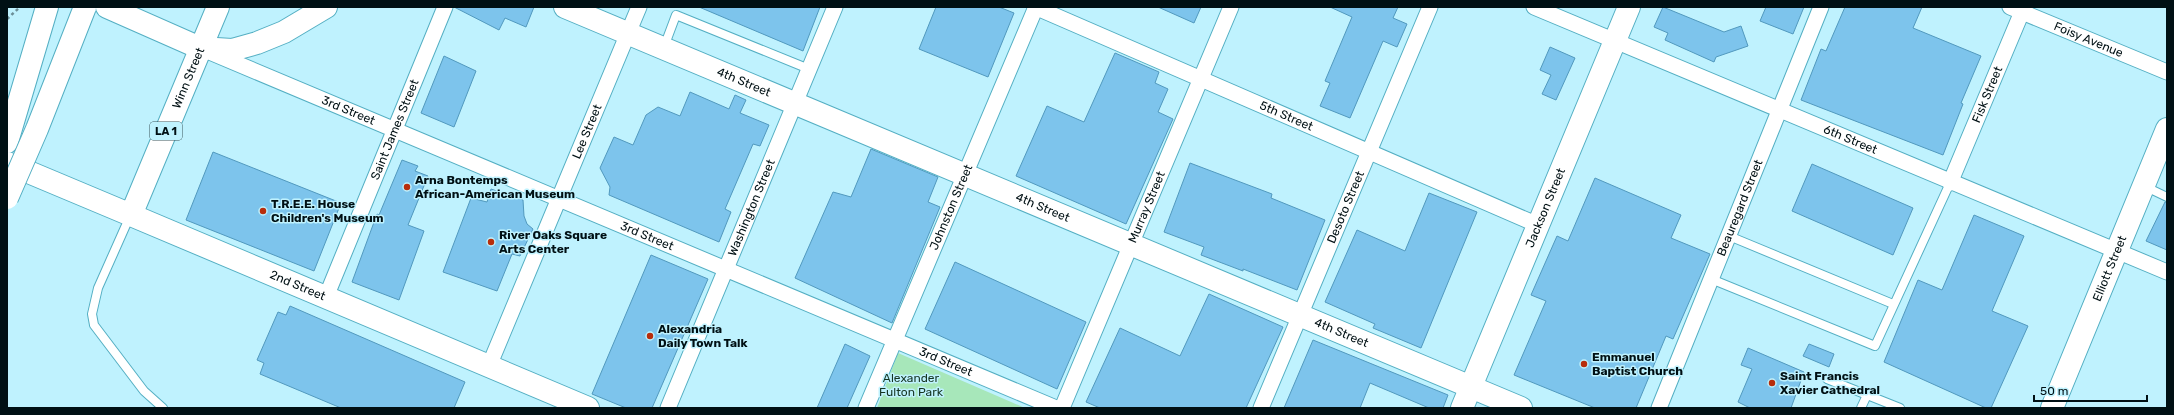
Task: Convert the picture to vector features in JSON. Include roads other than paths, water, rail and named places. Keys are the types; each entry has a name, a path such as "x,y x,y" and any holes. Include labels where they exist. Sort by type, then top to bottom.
{"main road":[{"path":"7,142 47,7"},
{"path":"7,198 37,128 85,7"},
{"name":"3rd Street","path":"107,7 200,48"},
{"name":"Winn Street","path":"131,215 218,7"},
{"path":"200,48 232,50 257,43 284,32 326,7"},
{"name":"4th Street","path":"565,7 1521,408"},
{"name":"Jackson Street","path":"1462,408 1629,7"},
{"name":"Elliott Street","path":"2052,408 2167,129"},
{"name":"2nd Street","path":"7,163 588,408"}],"street":[{"name":"Saint James Street","path":"326,298 445,7"},
{"name":"Lee Street","path":"489,366 638,7"},
{"name":"Washington Street","path":"668,408 836,7"},
{"name":"5th Street","path":"1036,7 1538,225"},
{"name":"Johnston Street","path":"866,408 1036,7"},
{"name":"Murray Street","path":"1062,408 1231,7"},
{"name":"Desoto Street","path":"1261,408 1430,7"},
{"name":"6th Street","path":"1534,7 2167,272"},
{"name":"Beauregard Street","path":"1660,408 1821,7"},
{"name":"Foisy Avenue","path":"2018,9 2167,72"},
{"name":"Fisk Street","path":"1950,182 2018,9"},
{"name":"3rd Street","path":"200,48 1056,408"}],"lane":[{"path":"664,48 676,15 809,69"},
{"path":"1712,279 1875,346 1950,182"},
{"path":"2144,186 2167,197"},
{"path":"131,215 98,288 92,314 94,326 144,391 163,408"},
{"path":"1729,236 1893,304"},
{"path":"1827,379 1900,408"},
{"path":"1861,408 1867,395"}],"place":[{"name":"Arna Bontemps African-American Museum","path":"407,187"},
{"name":"T.R.E.E. House Children's Museum","path":"263,211"},
{"name":"River Oaks Square Arts Center","path":"491,242"},
{"name":"Alexandria Daily Town Talk","path":"650,336"},
{"name":"Emmanuel Baptist Church","path":"1584,364"},
{"name":"Saint Francis Xavier Cathedral","path":"1772,383"}],"park label":[{"name":"Alexander Fulton Park","path":"911,385"}]}
